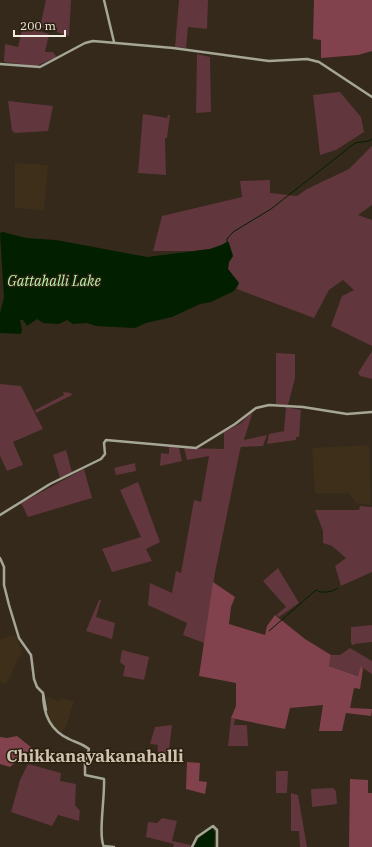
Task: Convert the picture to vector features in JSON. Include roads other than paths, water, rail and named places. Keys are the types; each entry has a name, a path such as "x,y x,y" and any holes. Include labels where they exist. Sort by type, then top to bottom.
{"street":[{"path":"104,0 114,42"},
{"path":"0,64 40,67 88,42 114,42 176,48 269,61 311,59 319,62 372,97"},
{"path":"0,515 50,484 101,459 105,454 104,443 106,440 196,448 235,424 256,408 269,405 303,407 347,414 372,412"},
{"path":"0,558 4,567 4,585 9,605 19,638 30,652 34,679 37,686 43,693 47,720 61,735 89,748 85,762 85,775 104,779 104,810 101,840 104,847 114,847"},
{"path":"192,847 197,837 213,826 217,830 217,847"}],"water":[{"name":"Gattahalli Lake","path":"3,232 26,238 56,240 147,257 210,249 222,245 228,241 233,256 229,262 228,269 239,283 234,291 211,302 200,304 172,317 146,323 135,328 96,326 87,323 73,324 67,320 59,324 43,323 37,319 27,326 23,320 20,320 22,330 21,334 0,333 0,313 4,297 0,233"},
{"path":"212,828 215,833 214,847 194,847 199,838"}],"waterway":[{"path":"227,241 233,232 271,209 355,143 369,141 372,139"},
{"path":"269,631 316,590 327,592 338,588"}],"district":[{"name":"Chikkanayakanahalli","path":"95,756"}]}
